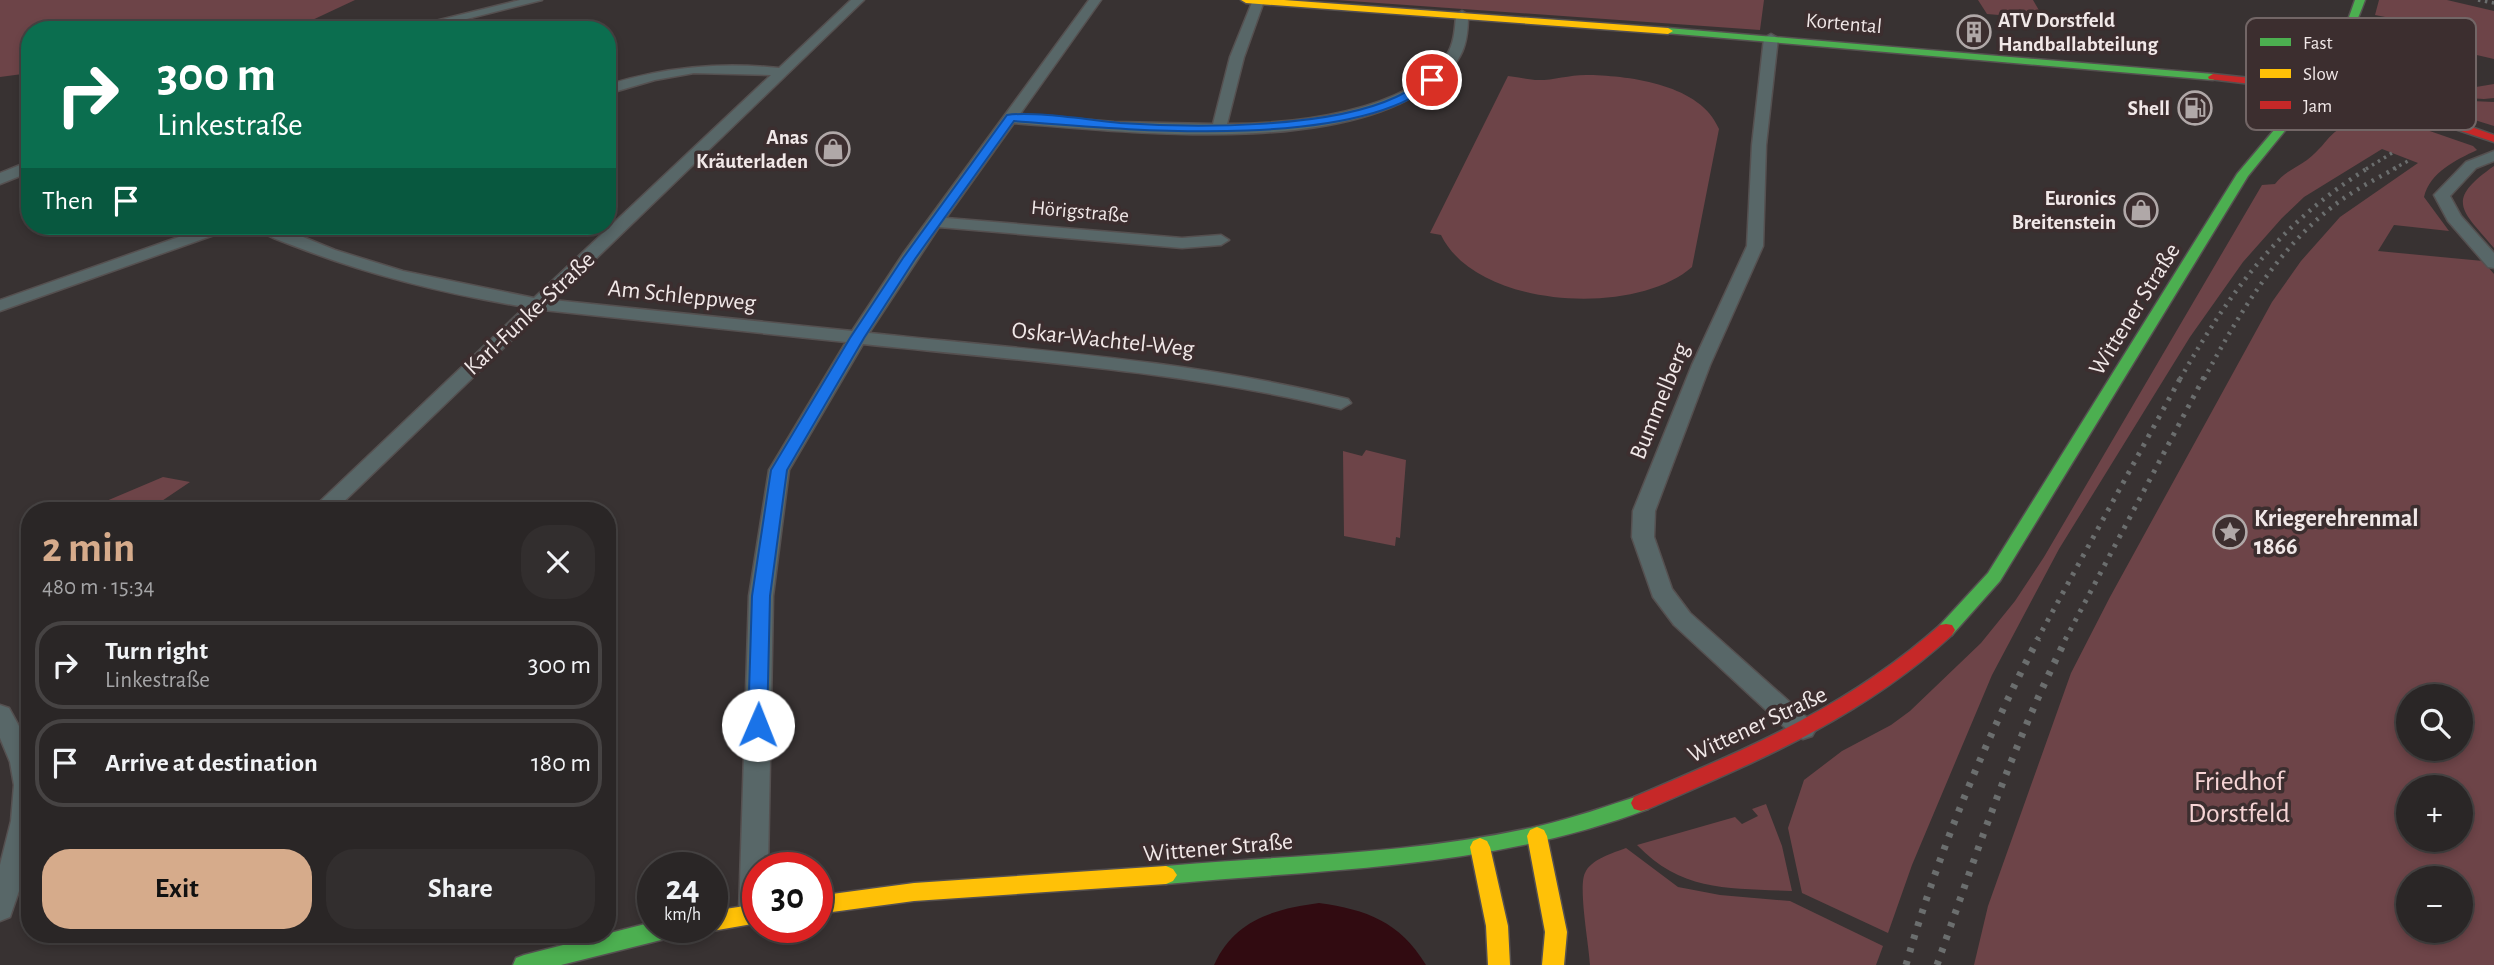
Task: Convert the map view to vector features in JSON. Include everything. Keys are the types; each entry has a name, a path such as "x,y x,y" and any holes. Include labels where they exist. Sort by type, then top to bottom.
{"main road":[{"name":"Kortental","path":"1246,0 1771,38 2246,80"},
{"name":"Wittener Straße","path":"2353,18 2360,0"},
{"name":"Wittener Straße","path":"833,903 914,892 1069,883 1480,847 1537,836 1612,815 1846,707 1920,656 1994,577 2244,174 2280,130"},
{"name":"Kortental","path":"2447,130 2494,145"},
{"name":"Kortental","path":"2468,130 2494,139"},
{"path":"1537,836 1556,932 1553,965"},
{"path":"1480,847 1497,926 1499,965"},
{"path":"616,940 637,935"},
{"path":"524,965 606,943"}],"street":[{"path":"444,21 536,0"},
{"name":"Karl-Funke-Straße","path":"616,229 858,0"},
{"path":"756,852 761,596 779,470 857,338 935,222 1095,0"},
{"path":"1219,128 1237,57 1258,1"},
{"path":"1011,118 1149,128 1279,125 1333,118 1401,99 1432,80 1451,60 1460,39 1462,15"},
{"name":"Bummelberg","path":"1771,38 1759,145 1755,246 1700,365 1644,511 1643,537 1661,591 1682,619 1803,729"},
{"path":"616,87 695,68 783,72"},
{"path":"2494,156 2471,165 2442,195 2454,218 2494,264"},
{"path":"0,179 21,170"},
{"name":"Hörigstraße","path":"935,222 1182,243 1221,240"},
{"path":"0,306 200,235"},
{"name":"Am Schleppweg","path":"282,235 316,251 362,267 428,285 537,304 857,338"},
{"name":"Karl-Funke-Straße","path":"330,502 610,235"},
{"name":"Oskar-Wachtel-Weg","path":"857,338 1195,373 1275,387 1341,403"},
{"path":"0,715 21,745"},
{"path":"0,908 16,860 21,831"}],"green space":[{"path":"0,0 355,0 310,21 21,21 21,74 0,77"},
{"path":"1336,0 1764,0 1760,30"},
{"path":"1978,0 2033,0 2044,19 1987,14"},
{"path":"2379,0 2447,0 2494,11 2494,59 2476,55 2476,18 2390,18 2375,15"},
{"path":"1589,75 1644,81 1681,93 1710,114 1719,129 1692,267 1666,283 1634,293 1597,298 1559,298 1521,291 1487,278 1460,260 1441,235 1430,233 1508,76 1541,80"},
{"path":"2494,84 2494,98 2476,99 2476,87"},
{"path":"2476,101 2494,102 2494,126 2476,120"},
{"name":"Friedhof Dorstfeld","path":"2337,130 2427,130 2473,146 2477,150 2438,174 2427,188 2424,197 2449,231 2394,225 2378,251 2483,261 2494,274 2494,965 1974,965 1988,906 2071,673 2272,302 2301,261 2340,217 2418,163 2382,149 2304,197 2282,218 2243,262 2190,337 2059,549 1992,675 1912,865 1888,933 1802,893 1788,828 1804,780 1842,751 1891,725 1910,711 1981,643 2015,601 2044,557 2262,185 2275,184 2286,173 2316,153"},
{"path":"2494,166 2494,248 2473,224 2463,206 2468,188"},
{"path":"1366,450 1406,460 1400,538 1396,537 1395,546 1344,536 1343,451 1362,456"},
{"path":"163,477 190,482 160,502 104,502"},
{"path":"1766,804 1782,846 1792,891 1728,888 1690,880 1654,861 1637,845 1735,817 1742,824 1758,816 1752,809"},
{"path":"1626,848 1678,887 1720,895 1790,901 1883,946 1876,965 1590,965 1583,903 1585,873 1597,860"}],"shaded area":[{"path":"1319,903 1352,909 1380,920 1405,938 1426,965 1214,965 1233,937 1257,919 1286,909"}],"railway":[{"path":"2478,0 2494,3"},
{"path":"2366,169 2392,153"},
{"path":"2393,169 2410,160"},
{"path":"2180,379 2239,288 2283,235 2337,189 2368,168"},
{"path":"2204,379 2259,286 2293,244 2340,201 2396,168"},
{"path":"2037,640 2181,377"},
{"path":"2065,640 2204,377"},
{"path":"1906,965 1933,881 1964,799 1999,718 2038,639"},
{"path":"1937,965 2012,759 2066,639"}],"traffic: fast":[{"path":"2353,18 2360,0"},
{"path":"1668,31 2213,77"},
{"path":"1946,630 1994,577 2243,174 2279,130"},
{"path":"1166,875 1466,848 1572,827 1641,803"},
{"path":"616,940 637,935"},
{"path":"524,965 606,943"}],"traffic: slow":[{"path":"1246,0 1668,31"},
{"path":"1537,836 1556,932 1553,965"},
{"path":"1480,847 1497,926 1499,965"},
{"path":"833,903 914,892 1166,875"},
{"path":"728,918 742,916"}],"traffic: jam":[{"path":"2213,77 2246,81"},
{"path":"2468,130 2494,139"},
{"path":"1641,803 1762,750 1841,709 1878,686 1946,630"}],"place":[{"name":"ATV Dorstfeld Handballabteilung","path":"1974,32"},
{"name":"Shell","path":"2195,108"},
{"name":"Anas Kräuterladen","path":"833,149"},
{"name":"Euronics Breitenstein","path":"2141,210"},
{"name":"Kriegerehrenmal 1866","path":"2230,532"}],"route":[{"path":"758,725 761,596 779,470 857,338 909,258 1011,118 1149,128 1279,125 1333,118 1376,108 1401,99 1432,80"}]}
